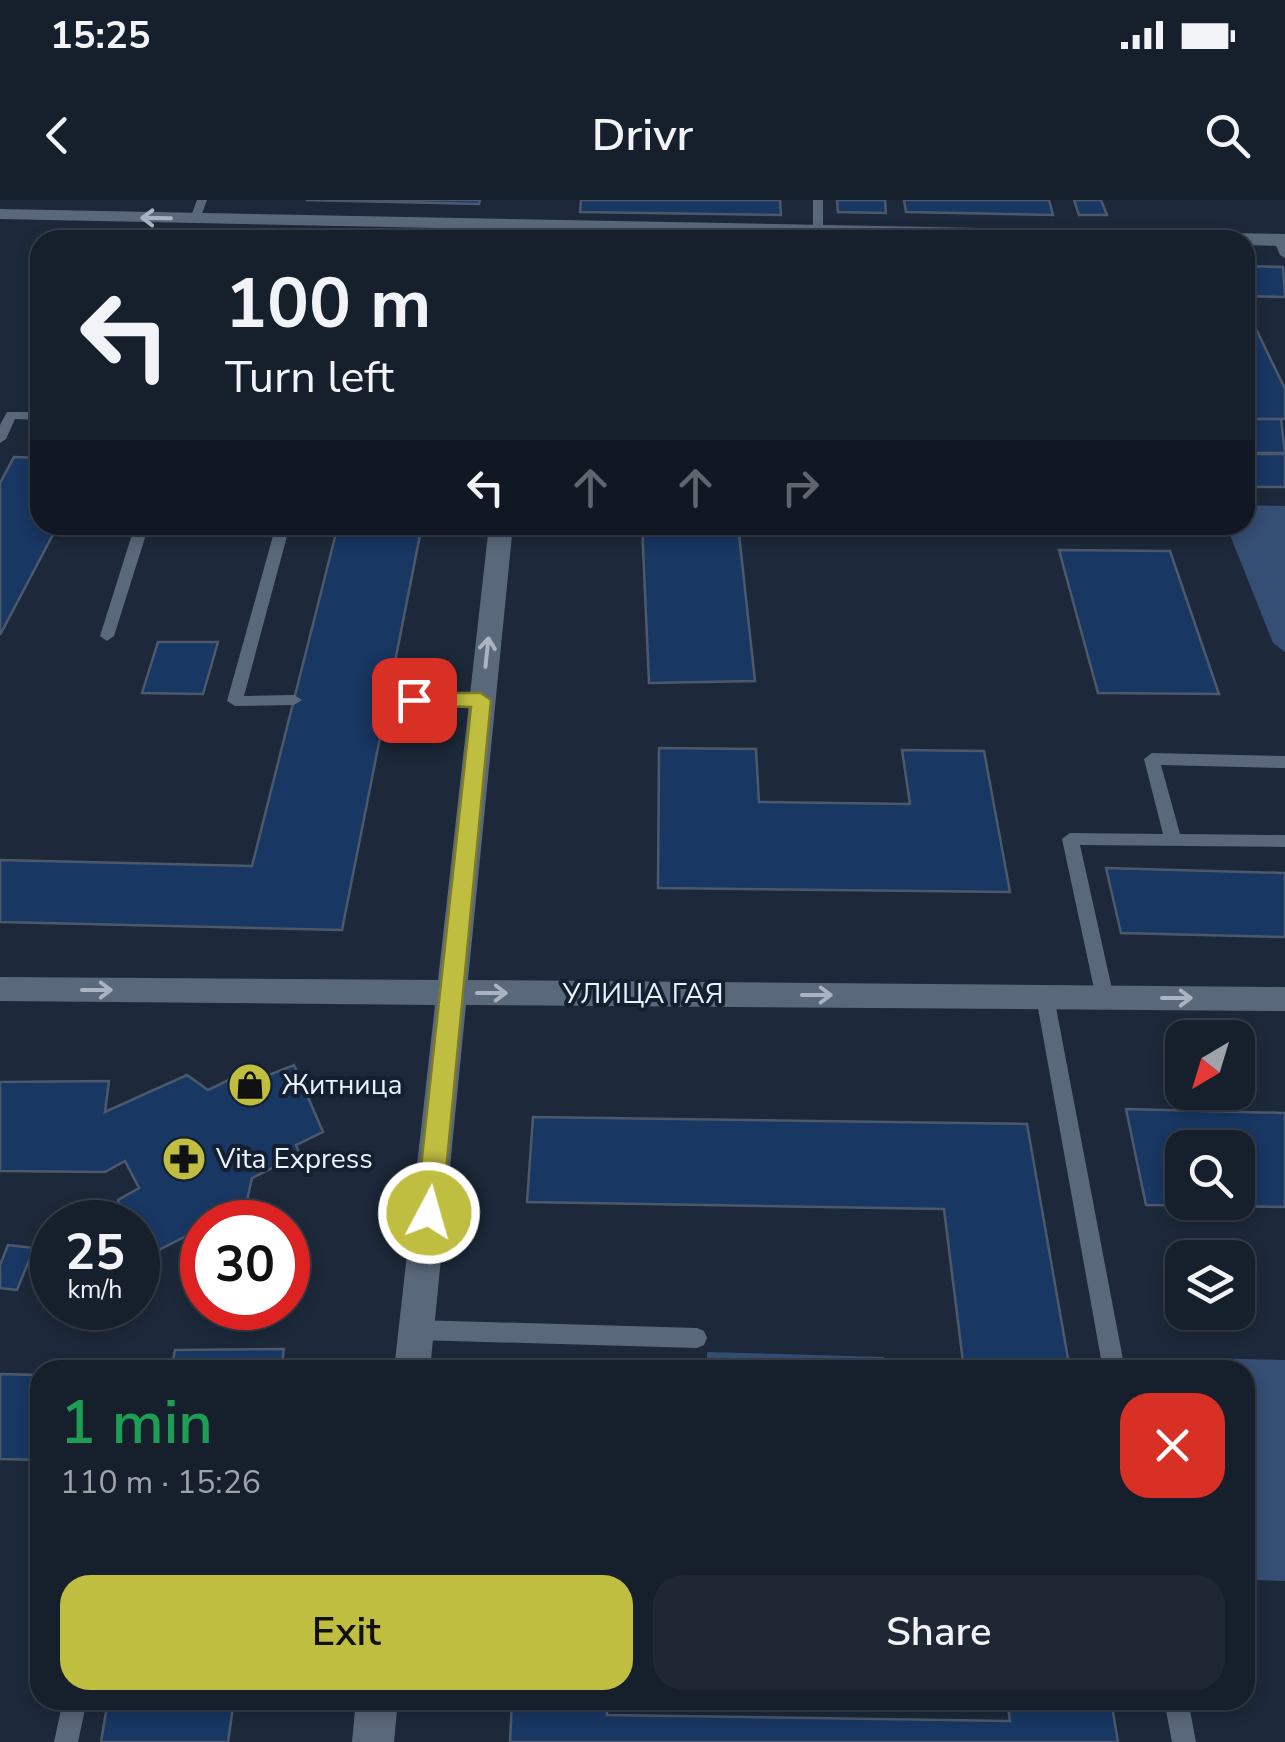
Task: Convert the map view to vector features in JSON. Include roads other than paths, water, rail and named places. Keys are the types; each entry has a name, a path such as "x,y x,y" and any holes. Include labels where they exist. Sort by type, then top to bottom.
{"street":[{"path":"533,230 537,200"},
{"path":"0,214 481,230"},
{"path":"1255,244 1282,245"},
{"path":"413,1360 500,535"},
{"name":"УЛИЦА ГАЯ","path":"0,989 1285,999"},
{"path":"373,1742 376,1710"}],"lane":[{"path":"195,219 202,200"},
{"path":"818,200 818,230"},
{"path":"0,438 12,415 30,416"},
{"path":"107,636 139,535"},
{"path":"280,535 235,701 294,700"},
{"path":"387,702 481,700"},
{"path":"1173,840 1152,759 1285,762"},
{"path":"1105,998 1070,839 1285,840"},
{"path":"1045,997 1112,1360"},
{"path":"416,1330 697,1338"},
{"path":"66,1742 73,1710"},
{"path":"1178,1710 1184,1742"}],"place":[{"name":"Житница","path":"250,1085"},
{"name":"Vita Express","path":"184,1159"}]}
